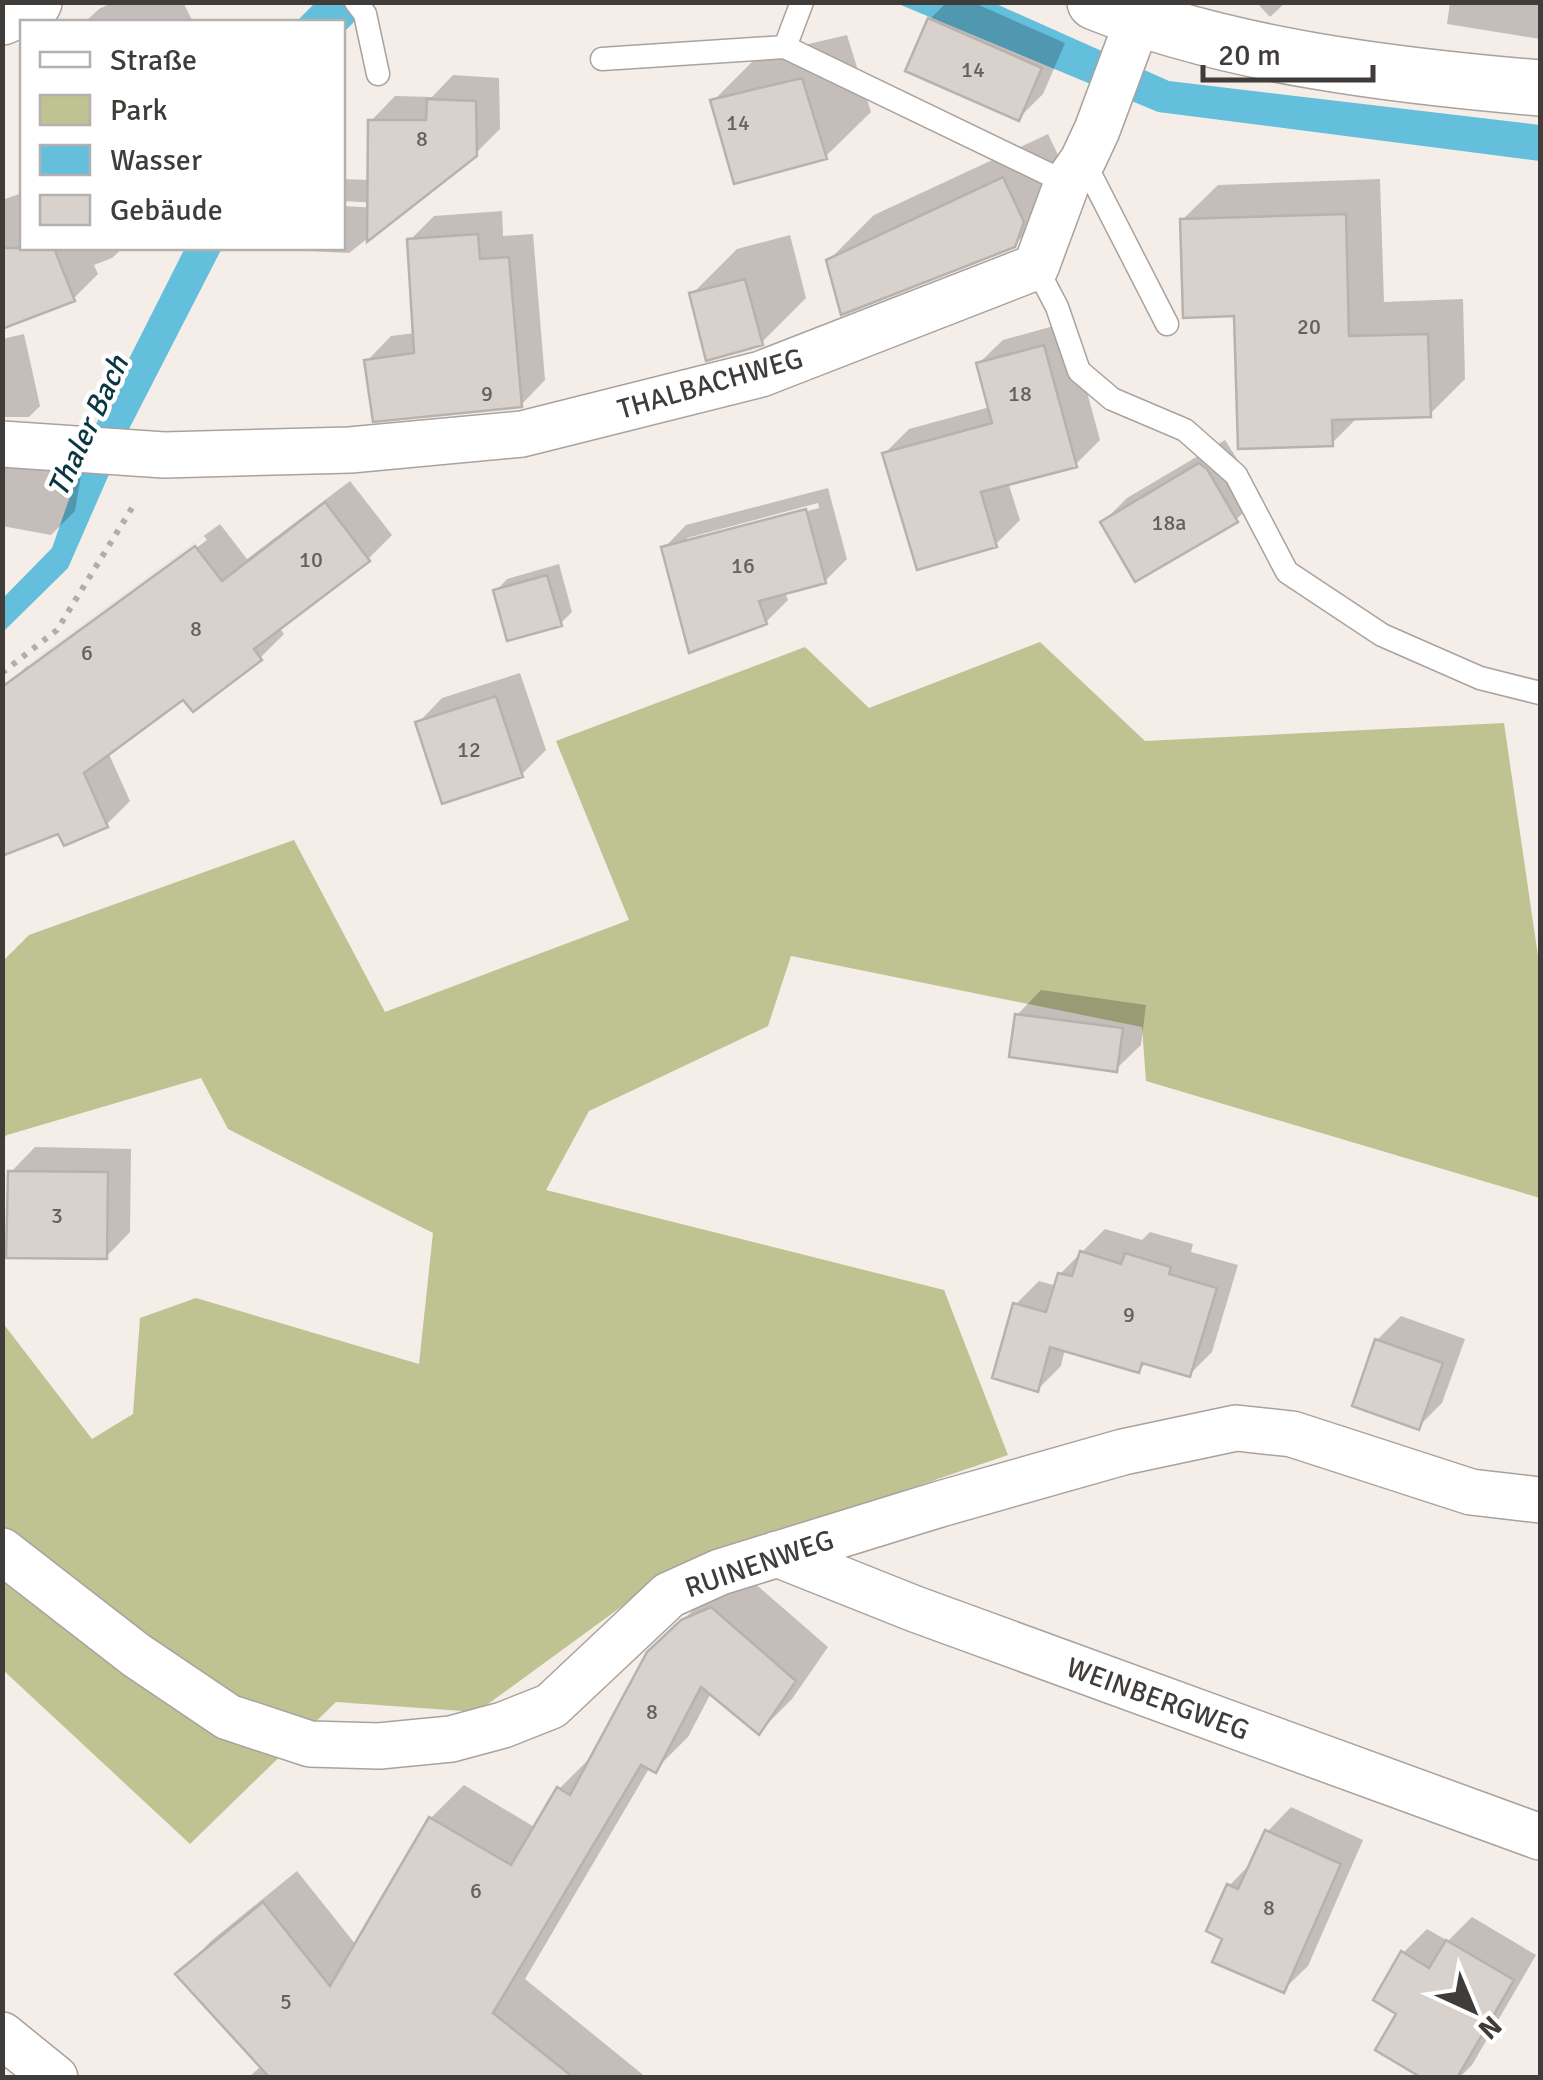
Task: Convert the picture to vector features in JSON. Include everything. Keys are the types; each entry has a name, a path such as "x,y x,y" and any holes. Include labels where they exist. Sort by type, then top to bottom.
{"main road":[{"path":"2,17 34,2"},
{"path":"1119,27 1310,60 1540,88"}],"street":[{"path":"1036,267 1082,158 1119,27"},
{"name":"THALBACHWEG","path":"2,444 143,454 350,450 522,434 761,374 1036,267"},
{"name":"RUINENWEG","path":"2,1552 120,1644 228,1717 310,1744 379,1746 451,1739 504,1726 551,1706 668,1595 720,1572 1123,1452 1236,1428 1292,1434 1471,1492 1540,1500"},
{"name":"WEINBERGWEG","path":"777,1554 915,1609 1540,1837"},
{"path":"2,2035 56,2078"}],"lane":[{"path":"785,47 802,2"},
{"path":"360,8 378,74"},
{"path":"602,59 785,47 1082,158 1167,324"},
{"path":"1036,267 1057,307 1079,370 1112,399 1185,430 1236,475 1287,572 1382,635 1480,678 1540,693"}],"path":[{"path":"2,673 57,630 143,454"}],"green space":[{"path":"1040,642 1145,741 1504,723 1540,970 1540,1198 1146,1081 1142,1027 791,956 768,1026 589,1111 546,1190 944,1290 1008,1455 673,1569 477,1712 336,1702 190,1844 3,1670 2,1322 92,1439 133,1414 140,1318 196,1298 419,1364 433,1233 228,1129 201,1078 3,1139 3,961 29,935 294,840 385,1012 629,920 556,741 805,647 869,708"}],"water":[{"path":"315,3 373,3 345,31 345,20 298,20"},
{"path":"896,3 994,3 1169,81 1540,125 1540,161 1158,112"},
{"path":"184,250 221,250 128,431 68,568 3,632 3,598 52,548 94,428"}],"building":[{"path":"928,18 1042,68 1019,121 905,71"},
{"path":"802,78 827,159 734,184 710,100"},
{"path":"427,99 476,101 477,156 367,242 368,120 426,120"},
{"path":"1003,177 1024,222 1015,247 841,315 826,260"},
{"path":"1346,214 1349,336 1428,334 1431,417 1332,420 1333,446 1238,449 1234,316 1183,318 1180,219"},
{"path":"478,234 480,259 509,257 522,407 373,422 364,360 414,353 407,239"},
{"path":"2,248 55,250 75,301 2,329"},
{"path":"745,279 763,345 706,361 689,293"},
{"path":"1044,345 1077,467 981,492 997,547 917,570 882,453 992,423 976,363"},
{"path":"1199,463 1207,469 1238,522 1135,582 1100,522"},
{"path":"325,502 370,561 254,649 262,660 193,712 183,700 84,773 108,827 64,846 58,834 2,856 2,687 195,546 222,581"},
{"path":"806,509 826,583 759,601 767,624 689,653 661,547"},
{"path":"547,575 562,626 507,641 493,590"},
{"path":"496,696 523,777 442,804 415,722"},
{"path":"1015,1014 1123,1028 1117,1072 1009,1057"},
{"path":"8,1171 108,1172 107,1259 6,1258"},
{"path":"1080,1251 1121,1264 1125,1253 1171,1267 1169,1274 1217,1288 1190,1377 1142,1363 1139,1373 1050,1347 1038,1392 992,1378 1013,1303 1046,1312 1058,1273 1072,1276"},
{"path":"1375,1339 1443,1363 1419,1430 1352,1406"},
{"path":"711,1607 796,1681 759,1735 701,1687 656,1773 641,1765 493,2013 574,2078 270,2078 175,1974 263,1902 330,1986 429,1817 511,1865 557,1787 570,1795 647,1652 681,1620"},
{"path":"1265,1830 1341,1864 1284,1993 1212,1962 1222,1939 1206,1931 1227,1884 1238,1889"},
{"path":"1446,1940 1514,1980 1457,2078 1422,2078 1375,2050 1396,2014 1373,2000 1401,1951 1429,1968"}],"water label":[{"name":"Thaler Bach","path":"88,426"}]}
